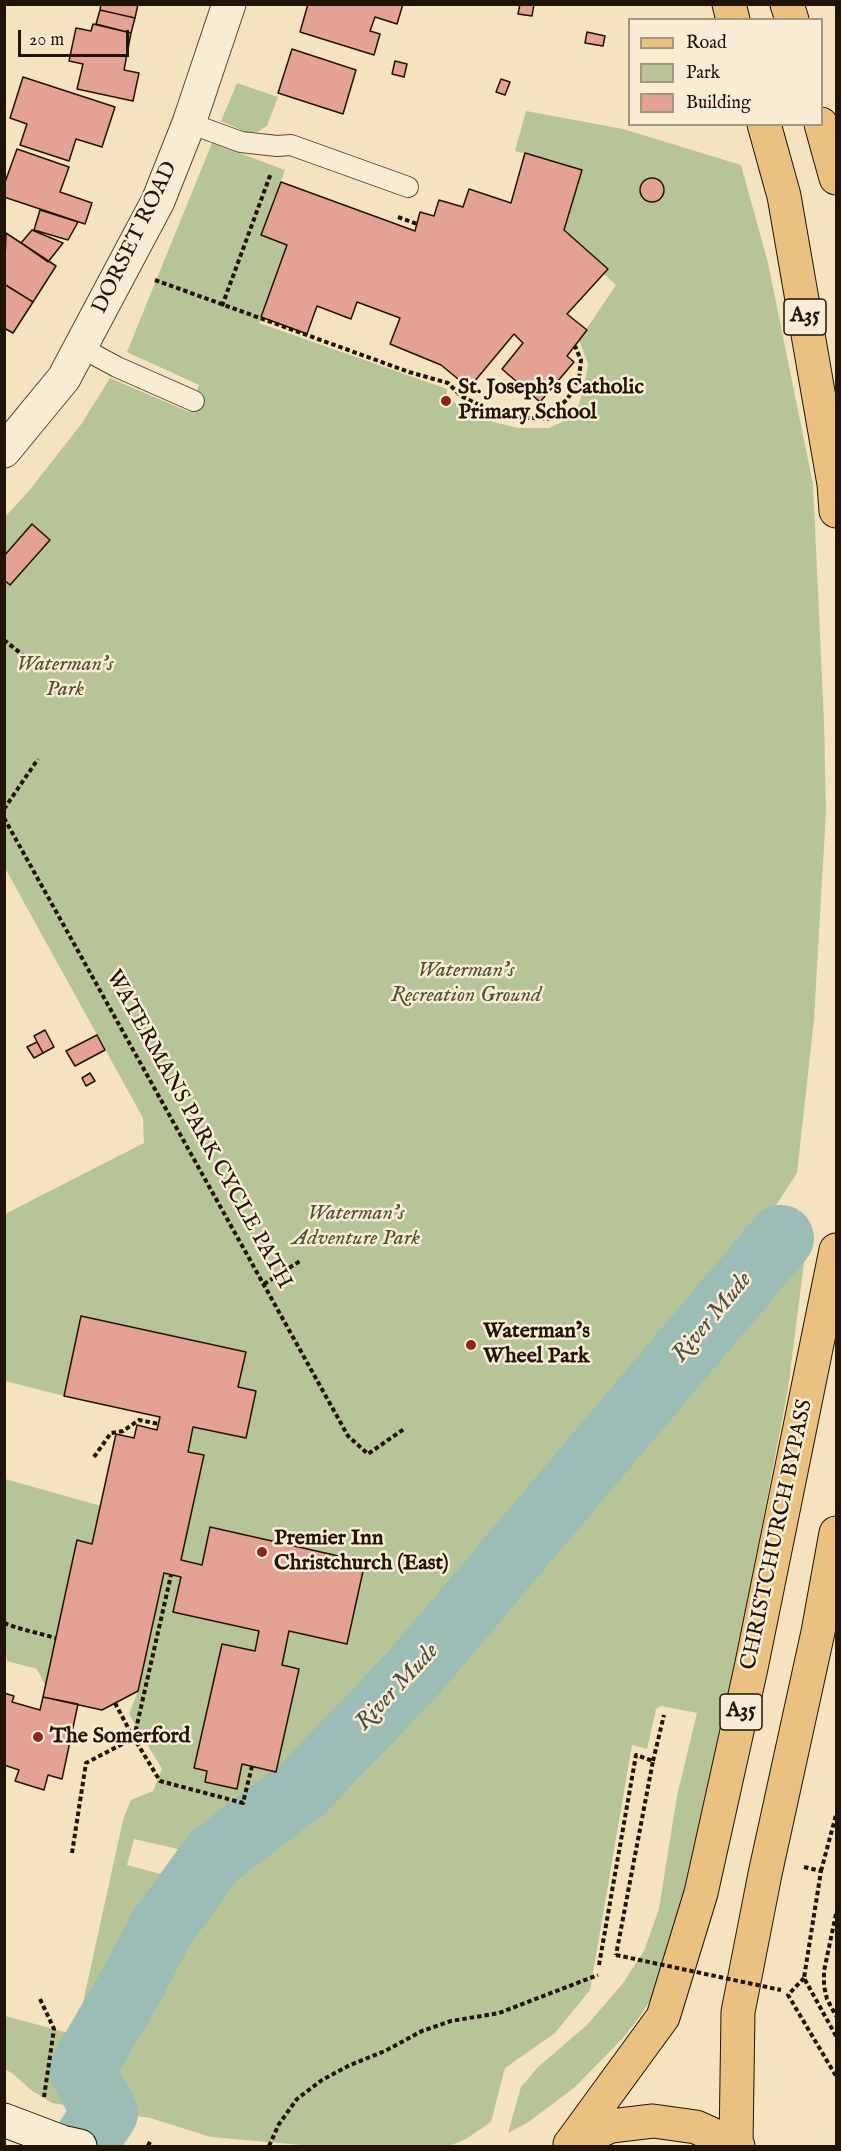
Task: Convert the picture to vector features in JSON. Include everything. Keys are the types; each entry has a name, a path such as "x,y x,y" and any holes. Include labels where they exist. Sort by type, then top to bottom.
{"main road":[{"name":"A35","path":"765,126 784,196 837,511"},
{"path":"822,126 837,178"},
{"name":"CHRISTCHURCH BYPASS","path":"568,2145 663,2017 701,1893 751,1668 837,1250"},
{"path":"568,2145 611,2126 653,2121 696,2127 737,2146 738,2012 837,1533"}],"street":[{"name":"DORSET ROAD","path":"4,452 64,378 158,201 189,123 229,4"},
{"path":"4,2120 60,2141"}],"lane":[{"path":"189,123 241,142 277,146 291,145 408,187"},
{"path":"80,347 117,367 194,401"}],"path":[{"path":"222,306 272,170"},
{"path":"124,267 222,306 409,372 448,383 461,396 502,416 548,419 568,398 579,379 581,360 575,346"},
{"path":"4,640 24,656"},
{"path":"4,809 38,759"},
{"name":"WATERMANS PARK CYCLE PATH","path":"4,818 348,1436 368,1454 404,1429"},
{"path":"264,1284 300,1261"},
{"path":"94,1457 111,1433 123,1431 139,1420 159,1424"},
{"path":"72,1853 86,1763 134,1738 171,1575"},
{"path":"4,1623 56,1638"},
{"path":"115,1703 160,1781 243,1803 252,1766"},
{"path":"664,1715 616,1955 781,1990"},
{"path":"599,1965 636,1755 653,1761"},
{"path":"837,1815 821,1871 804,1978 788,1995 837,2076"},
{"path":"802,1877 804,1866 821,1871"},
{"path":"837,1914 824,1971 827,1999 837,2016"},
{"path":"269,2146 279,2124 297,2098 322,2080 350,2065 385,2051 423,2031 451,2021 500,2013 598,1975"},
{"path":"804,1978 837,2036"},
{"path":"40,1999 54,2029 60,2141"},
{"path":"148,2146 151,2140"}],"green space":[{"path":"237,83 278,97 267,126 257,132 246,132 221,121"},
{"path":"526,111 623,129 741,165 768,263 813,484 826,812 814,1019 797,1173 765,1222 785,1220 807,1239 788,1389 729,1697 680,1927 660,1984 641,2015 623,2038 574,2088 527,2123 508,2133 521,2087 538,2067 587,2025 623,1983 644,1951 659,1909 677,1796 697,1713 661,1706 656,1709 647,1749 632,1745 590,1990 555,2033 505,2068 491,2122 466,2139 449,2146 313,2146 211,2137 150,2118 52,2103 5,2069 5,2016 76,2035 123,1820 131,1800 153,1791 162,1769 129,1714 138,1691 164,1573 181,1577 173,1612 259,1631 255,1651 222,1644 194,1767 207,1771 205,1782 236,1788 242,1764 277,1771 299,1670 282,1665 289,1631 347,1644 365,1562 210,1528 202,1565 181,1560 203,1455 188,1452 193,1427 246,1438 256,1392 238,1387 245,1352 82,1316 64,1396 5,1381 5,1214 144,1143 143,1118 5,868 4,518 28,492 82,423 110,378 189,412 199,385 127,352 212,143 285,170 262,234 287,245 259,323 447,389 447,398 485,420 518,428 549,428 562,422 579,405 585,381 588,364 579,340 616,285 604,274 607,269 564,230 582,170 515,151","holes":["134,1839 213,1857 194,1883 127,1865"]},
{"path":"5,1479 101,1506 92,1544 78,1540 46,1687 37,1669 7,1661 5,1645"}],"building":[{"path":"101,4 138,4 135,18 100,10"},
{"path":"308,4 403,4 397,24 375,17 370,31 380,34 374,55 300,32"},
{"path":"520,4 534,4 532,16 518,14"},
{"path":"100,10 135,18 131,33 96,24"},
{"path":"93,24 131,33 124,70 139,73 133,101 77,89 83,64 69,61 76,28 91,31"},
{"path":"587,32 605,36 603,46 585,43"},
{"path":"292,49 356,70 343,114 278,93"},
{"path":"395,61 407,64 404,77 392,74"},
{"path":"23,77 115,107 102,147 76,139 69,161 20,145 27,124 10,118"},
{"path":"501,79 510,82 505,95 496,92"},
{"path":"17,149 69,167 60,192 92,203 85,224 4,197 4,185"},
{"path":"525,153 582,170 564,230 608,269 567,314 587,330 567,356 574,362 540,402 502,369 523,343 514,334 469,388 441,365 390,344 400,318 357,302 351,319 317,306 307,334 261,317 287,245 261,235 281,182 415,231 420,212 434,216 439,200 463,207 469,189 511,203"},
{"path":"652,178 657,179 663,185 663,195 657,201 652,202 647,201 641,195 640,190 641,185 647,179"},
{"path":"40,210 78,222 68,240 34,230"},
{"path":"32,230 63,243 48,262 21,243"},
{"path":"6,233 56,266 33,302 4,284"},
{"path":"4,284 33,302 13,333 4,328"},
{"path":"32,524 50,540 10,585 4,580 4,556"},
{"path":"45,1030 54,1047 43,1053 34,1036"},
{"path":"97,1035 105,1050 75,1066 66,1051"},
{"path":"37,1042 43,1053 34,1058 27,1047"},
{"path":"90,1073 95,1081 86,1086 82,1078"},
{"name":"Premier Inn Christchurch (East)","path":"81,1316 246,1352 238,1387 256,1391 246,1438 193,1427 188,1452 204,1455 181,1560 202,1565 210,1527 365,1562 347,1644 289,1631 282,1665 299,1669 276,1772 242,1764 237,1789 205,1782 207,1771 194,1768 222,1644 255,1651 259,1631 173,1612 181,1577 164,1573 138,1691 102,1710 43,1697 77,1540 92,1544 116,1434 134,1438 137,1425 157,1430 160,1417 64,1396"},
{"name":"The Somerford","path":"4,1693 14,1696 12,1702 40,1710 43,1697 78,1704 62,1779 48,1775 44,1790 15,1781 19,1770 4,1765"}],"waterway":[{"name":"River Mude","path":"83,2146 105,2113 82,2070 161,1929 213,1857 301,1790 411,1676 781,1238"}],"place":[{"name":"St. Joseph's Catholic Primary School","path":"446,401"},
{"name":"Waterman’s Wheel Park","path":"471,1345"},
{"name":"Premier Inn Christchurch (East)","path":"262,1552"},
{"name":"The Somerford","path":"38,1737"}],"park label":[{"name":"Waterman’s Park","path":"65,678"},
{"name":"Waterman’s Recreation Ground","path":"466,984"},
{"name":"Waterman’s Adventure Park","path":"356,1226"}]}
